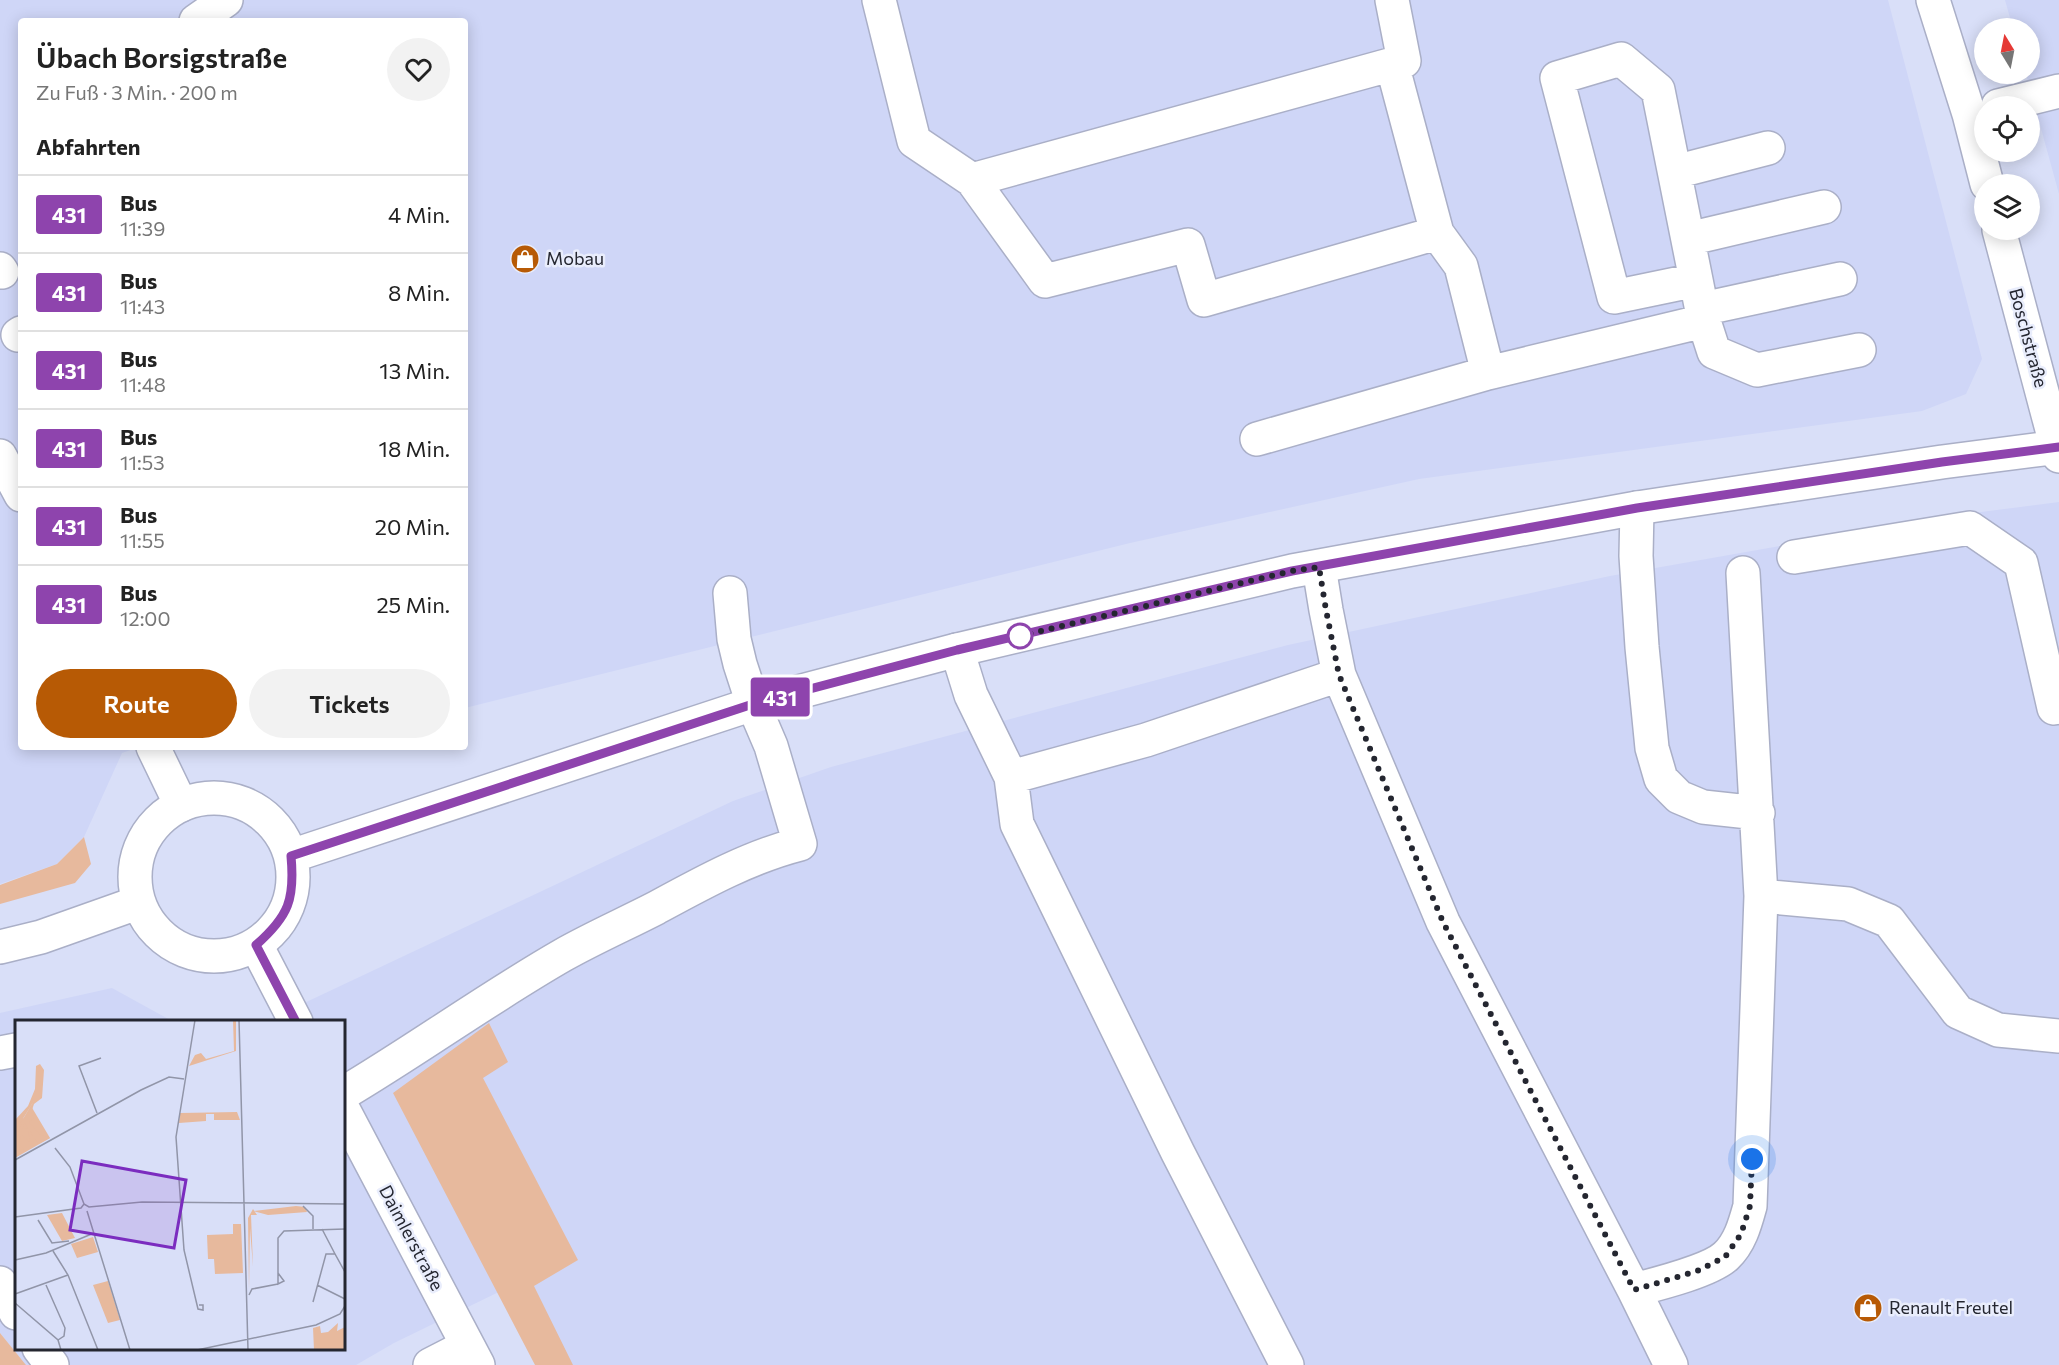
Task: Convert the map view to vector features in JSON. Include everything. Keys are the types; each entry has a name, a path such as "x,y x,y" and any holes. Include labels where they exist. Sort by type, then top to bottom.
{"main road":[{"path":"200,18 226,0"},
{"path":"879,0 914,141 972,180 1045,280 1188,245 1204,300 1437,233"},
{"path":"972,180 1404,61 1392,0"},
{"path":"1932,0 1977,96"},
{"path":"1701,303 1614,297 1557,78 1620,59 1658,90 1701,303 1714,352 1757,370 1859,350"},
{"path":"1392,64 1437,233 1461,266 1488,373"},
{"path":"2039,96 2059,91"},
{"path":"1675,172 1768,148"},
{"path":"1688,240 1824,207"},
{"name":"Boschstraße","path":"2002,240 2058,450"},
{"path":"1257,439 1488,373 1701,303 1840,279"},
{"path":"291,856 753,704 957,650 1292,571 1637,508 1942,462 2058,450"},
{"path":"0,456 18,489"},
{"path":"1637,508 1636,556 1642,647 1652,748 1661,779 1678,797 1702,807 1758,813"},
{"path":"1794,558 1970,528 2021,563 2054,708"},
{"path":"1319,567 1339,675 1443,922 1671,1365"},
{"path":"1634,1290 1697,1271 1725,1257 1741,1234 1750,1206 1761,896 1743,573"},
{"path":"345,1092 381,1072 488,1001 564,955 716,876 774,850 800,844 771,746 753,704 734,639 730,593"},
{"path":"957,650 971,695 1011,777 1017,825 1178,1153 1287,1365"},
{"path":"1011,777 1146,740 1339,675"},
{"path":"154,750 181,805"},
{"path":"216,798 241,802 262,814 280,833 291,856 293,881 288,906 275,928 256,945 222,957 186,953 156,933 137,903 134,871 142,841 162,816 181,805 216,798"},
{"path":"1761,896 1848,904 1889,921 1958,1012 1998,1030 2059,1036"},
{"path":"0,947 41,937 137,903"},
{"path":"256,945 295,1020"},
{"path":"0,1053 15,1050"},
{"name":"Daimlerstraße","path":"345,1113 473,1355"},
{"path":"0,1283 15,1311"},
{"path":"41,1350 52,1365"},
{"path":"430,1365 473,1355"}],"shaded area":[{"path":"0,0 1888,0 1982,359 1966,394 1922,411 1419,479 1130,543 468,707 468,18 18,18 18,750 130,750 122,753 84,837 57,864 0,884"},
{"path":"2005,0 2059,0 2059,194 2040,125 2040,96 2032,96 2029,84 2040,84 2040,18 2010,18"},
{"path":"2059,502 2059,1365 552,1365 515,1284 394,1343 356,1365 26,1365 0,1333 0,1013 112,988 170,1020 15,1020 15,1350 345,1350 345,1020 268,1020 733,801 831,767 1288,645 1610,576 1950,516"},
{"path":"84,837 91,864 75,883 0,904 0,885 57,864"},
{"path":"489,1023 508,1062 483,1078 578,1260 534,1286 573,1365 535,1365 393,1093"},
{"path":"0,1333 26,1365 0,1365"}],"bus line":[{"name":"431","path":"295,1020 256,945 275,928 288,906 293,881 291,856 753,704 957,650 1292,571 1637,508 1942,462 2059,447"}],"place":[{"name":"Mobau","path":"525,259"},
{"name":"Renault Freutel","path":"1868,1308"}],"route":[{"path":"1020,636 1292,571 1319,567 1339,675 1443,922 1634,1290 1697,1271 1725,1257 1741,1234 1750,1206 1752,1159"}]}
